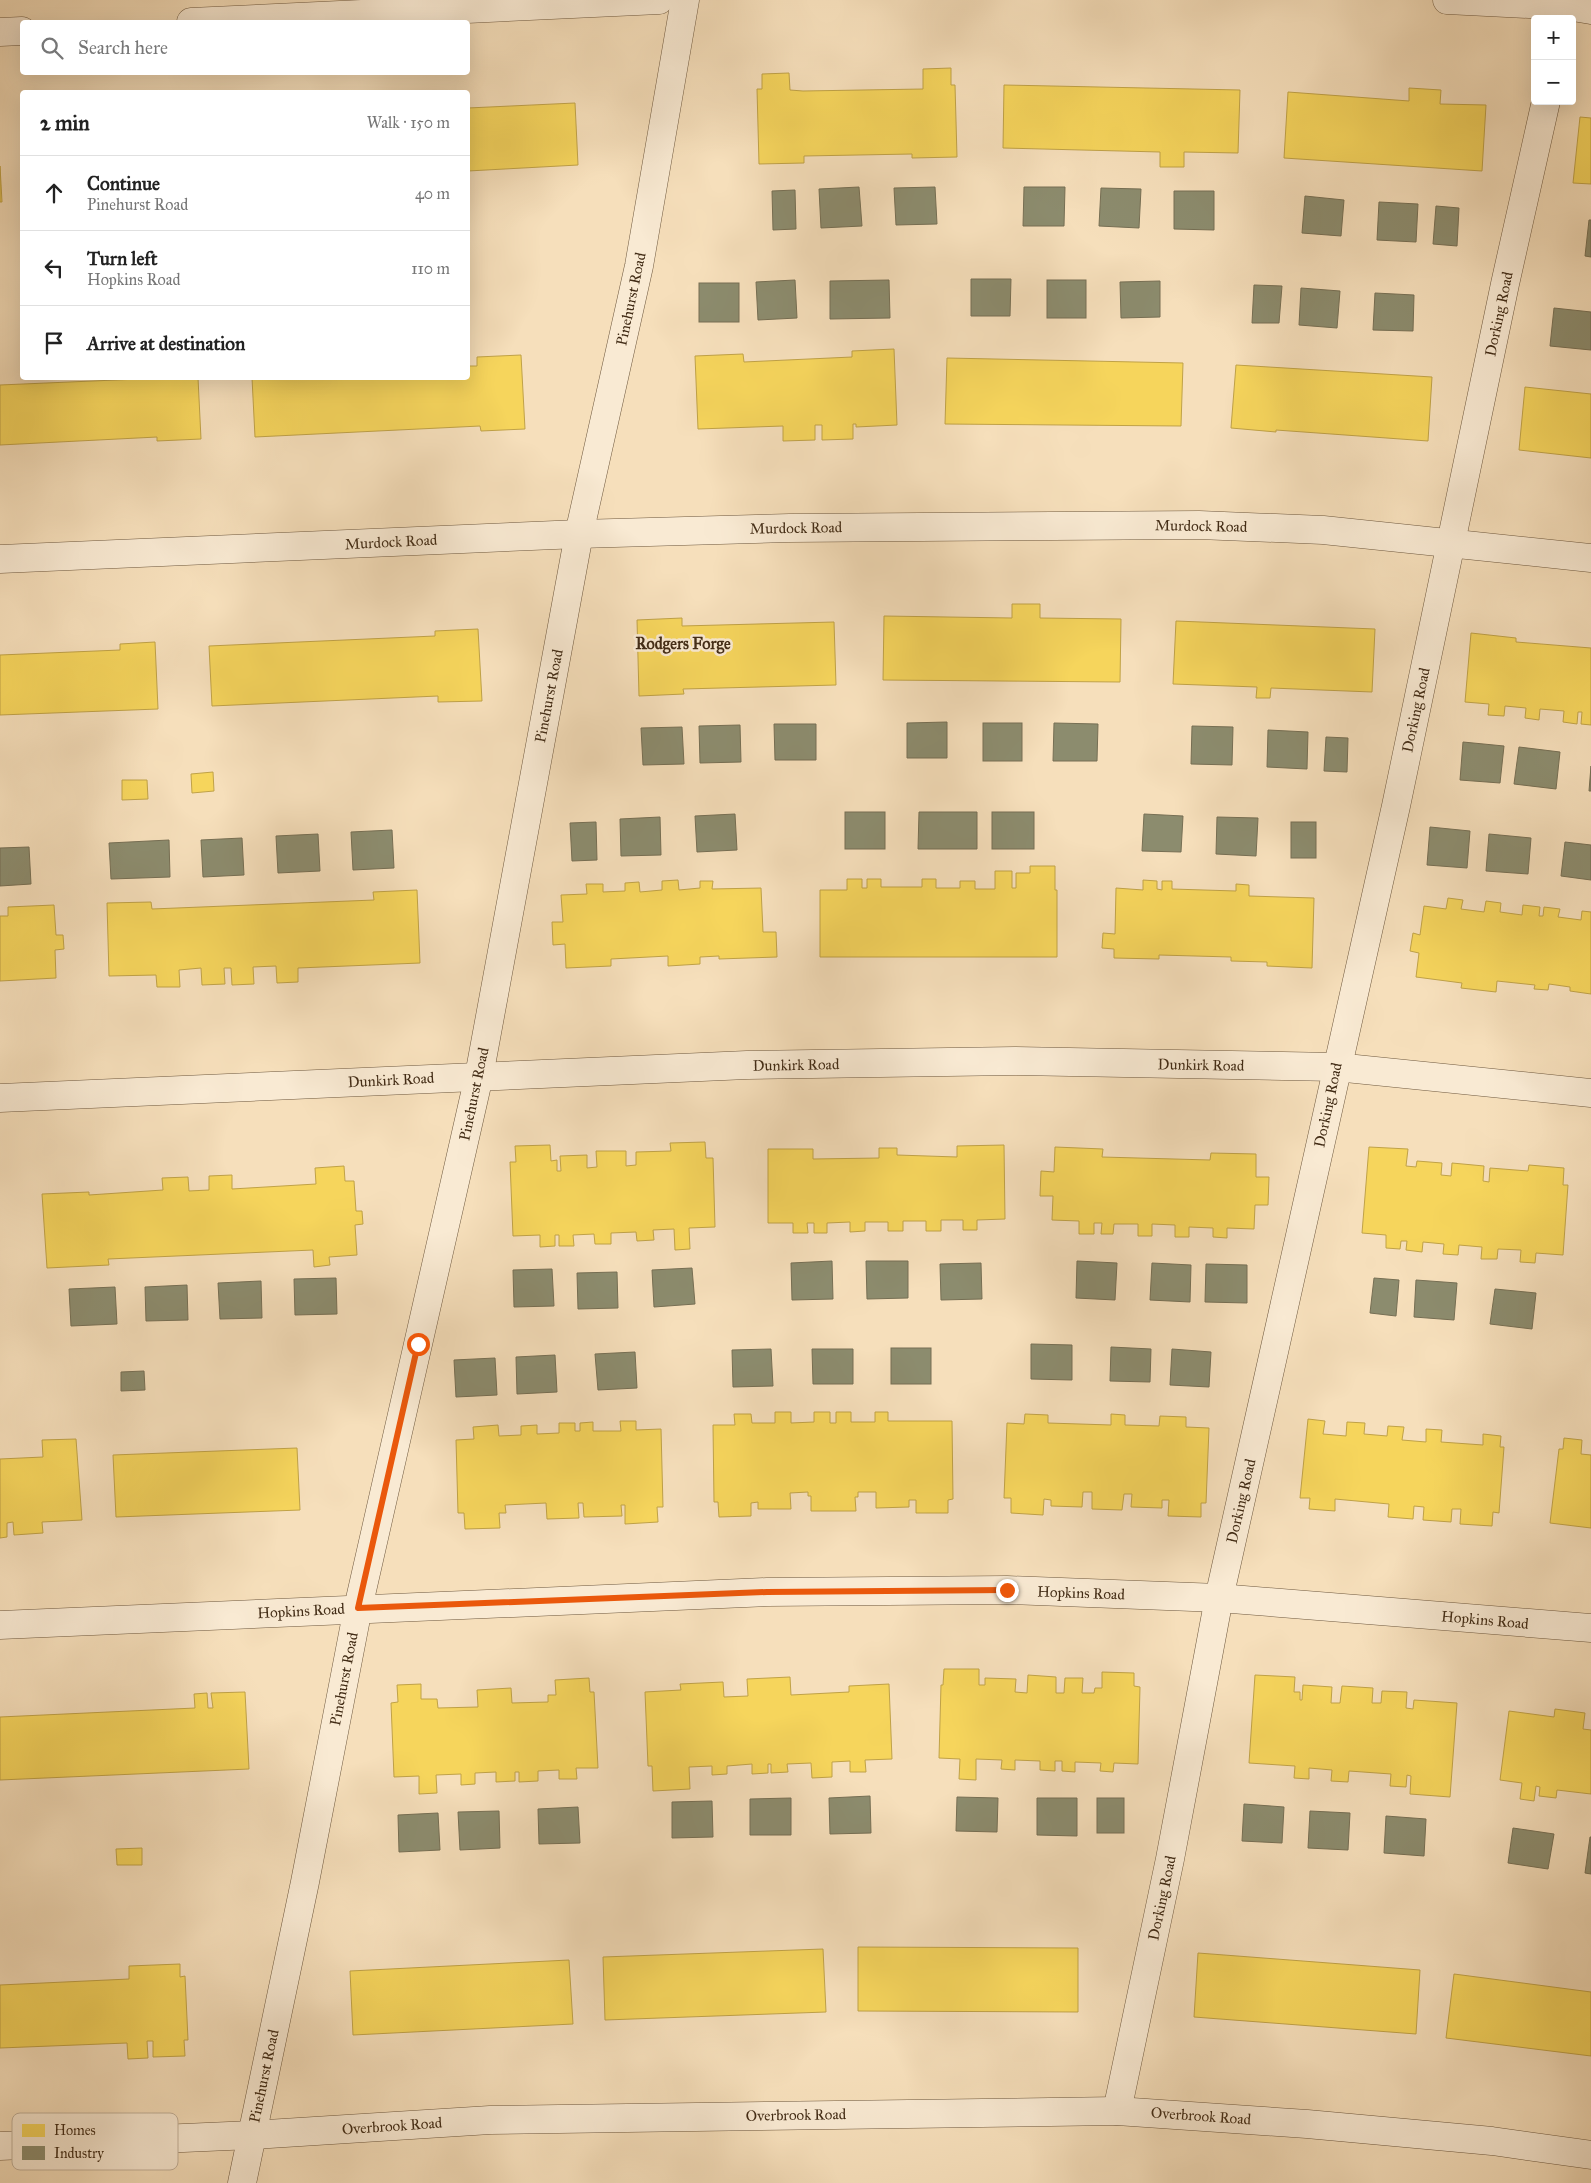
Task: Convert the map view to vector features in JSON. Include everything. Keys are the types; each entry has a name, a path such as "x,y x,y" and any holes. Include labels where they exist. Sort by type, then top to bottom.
{"street":[{"path":"234,20 659,0"},
{"name":"Pinehurst Road","path":"242,2183 305,1882 358,1608 479,1076 579,534 639,266 685,0"},
{"path":"1447,0 1573,9"},
{"path":"0,32 20,31"},
{"name":"Dorking Road","path":"1117,2111 1170,1859 1219,1598 1336,1067 1396,806 1450,543 1545,105"},
{"name":"Murdock Road","path":"0,559 579,534 790,528 1199,525 1323,530 1591,558"},
{"name":"Dunkirk Road","path":"0,1098 747,1065 1015,1061 1336,1067 1591,1093"},
{"name":"Hopkins Road","path":"0,1625 358,1608 767,1592 1007,1590 1219,1598 1591,1628"},
{"name":"Overbrook Road","path":"178,2138 490,2120 1117,2111 1307,2124 1482,2140 1591,2155"}],"building: Homes":[{"path":"951,68 951,85 955,85 957,157 912,158 912,154 804,156 804,163 759,164 757,89 762,89 762,74 789,73 790,90 923,89 923,69"},
{"path":"1004,85 1240,90 1238,153 1184,152 1184,167 1160,167 1160,152 1003,148"},
{"path":"1409,88 1441,90 1440,104 1486,105 1482,171 1284,158 1288,92 1409,101"},
{"path":"575,103 578,165 470,171 470,108"},
{"path":"1580,117 1591,118 1591,184 1573,183"},
{"path":"0,166 2,202 0,202"},
{"path":"894,349 897,425 856,427 856,424 853,424 853,439 822,440 822,425 815,425 815,440 783,441 783,426 698,429 695,356 743,354 744,362 852,357 852,351"},
{"path":"521,355 525,429 481,431 480,426 255,437 252,380 470,380 470,366 477,366 477,357"},
{"path":"947,358 1183,363 1181,426 945,424"},
{"path":"1236,365 1432,377 1428,441 1231,428"},
{"path":"116,380 198,380 201,439 157,441 157,437 0,445 0,385"},
{"path":"1525,387 1591,394 1591,458 1519,450"},
{"path":"1012,604 1040,604 1040,618 1121,619 1120,682 883,680 884,616 1012,618"},
{"path":"682,618 682,626 834,622 836,685 683,689 684,694 639,696 637,620"},
{"path":"1176,621 1375,629 1372,692 1271,688 1270,698 1256,698 1257,687 1173,684"},
{"path":"478,629 482,701 438,702 438,696 212,706 209,646 435,636 435,631"},
{"path":"1471,633 1516,638 1516,642 1591,648 1591,725 1581,724 1582,712 1578,712 1577,724 1563,722 1564,711 1540,709 1539,720 1525,718 1526,708 1505,706 1504,716 1488,715 1489,704 1465,702"},
{"path":"155,642 158,709 0,715 0,655 120,650 120,644"},
{"path":"213,772 214,791 192,793 191,774"},
{"path":"122,780 147,780 148,799 122,800"},
{"path":"1030,866 1055,866 1057,957 820,957 820,890 847,890 847,879 862,879 862,888 867,888 867,879 881,879 881,887 922,887 922,879 936,879 936,888 960,888 960,881 975,881 975,889 995,889 995,871 1012,871 1012,888 1016,888 1016,873 1030,873"},
{"path":"678,880 679,890 700,888 700,881 713,881 712,889 761,888 763,932 776,932 777,957 719,959 719,956 700,957 700,964 668,966 668,956 611,959 611,966 566,968 565,944 553,945 552,922 563,922 561,895 587,894 586,884 603,884 603,892 625,891 625,883 639,882 640,892 662,890 662,881"},
{"path":"1143,880 1157,881 1157,889 1162,890 1162,881 1172,881 1172,889 1236,891 1236,884 1249,885 1249,896 1314,898 1312,968 1267,966 1267,962 1231,961 1231,957 1159,955 1159,959 1114,958 1114,949 1102,948 1103,933 1115,934 1116,888 1143,890"},
{"path":"417,890 420,963 298,968 298,982 277,983 276,966 253,967 254,984 232,985 231,968 224,968 225,984 202,985 201,968 179,970 180,987 157,987 156,975 109,976 107,903 151,902 152,909 374,900 373,892"},
{"path":"1448,898 1463,900 1461,909 1484,912 1486,901 1501,903 1500,912 1522,915 1523,905 1540,907 1539,916 1543,916 1544,907 1560,909 1558,917 1581,920 1582,911 1591,912 1591,994 1570,991 1570,987 1549,984 1548,990 1534,989 1535,985 1497,981 1496,992 1461,988 1462,983 1416,977 1419,953 1410,951 1413,933 1420,935 1424,906 1446,909"},
{"path":"54,905 56,935 63,935 64,949 55,950 56,978 0,981 0,916 8,916 8,907"},
{"path":"705,1142 706,1158 713,1158 715,1227 689,1228 690,1249 675,1250 674,1229 653,1230 654,1240 637,1241 636,1232 611,1233 611,1244 595,1244 594,1234 573,1235 574,1246 559,1246 559,1235 555,1235 555,1246 540,1247 540,1235 513,1236 510,1162 516,1162 515,1146 550,1145 551,1161 557,1160 557,1171 561,1171 560,1156 587,1155 587,1168 597,1167 596,1151 626,1151 626,1166 636,1165 636,1152 671,1151 670,1143"},
{"path":"1004,1145 1005,1219 977,1220 977,1230 963,1230 963,1220 941,1220 941,1231 926,1231 926,1221 903,1221 903,1231 888,1231 888,1222 865,1222 865,1231 850,1232 850,1222 827,1223 827,1233 814,1233 814,1223 807,1223 808,1233 793,1233 793,1223 768,1223 768,1149 813,1149 813,1159 879,1158 879,1148 897,1148 897,1155 957,1157 957,1146"},
{"path":"1055,1147 1103,1149 1102,1157 1210,1160 1211,1153 1256,1154 1256,1177 1269,1177 1268,1205 1255,1205 1254,1229 1227,1228 1227,1238 1213,1237 1213,1228 1189,1227 1189,1237 1175,1237 1175,1225 1152,1224 1152,1236 1138,1236 1138,1224 1114,1224 1113,1234 1101,1234 1102,1223 1094,1223 1094,1234 1079,1234 1079,1221 1052,1220 1053,1196 1040,1196 1041,1171 1054,1172"},
{"path":"1369,1147 1408,1149 1406,1166 1416,1167 1417,1161 1442,1163 1441,1175 1451,1176 1452,1163 1484,1166 1483,1181 1489,1182 1490,1168 1528,1171 1529,1165 1564,1168 1563,1185 1568,1185 1563,1255 1536,1253 1535,1263 1520,1262 1521,1250 1498,1249 1497,1259 1481,1259 1482,1247 1459,1245 1458,1255 1443,1254 1444,1244 1423,1242 1422,1252 1406,1250 1407,1241 1401,1241 1400,1249 1386,1248 1386,1235 1362,1233"},
{"path":"344,1166 345,1181 354,1181 356,1211 362,1211 363,1224 355,1225 357,1255 329,1257 330,1265 314,1267 313,1250 108,1259 109,1265 47,1268 42,1194 89,1192 89,1195 163,1190 162,1178 188,1177 189,1191 209,1190 209,1176 232,1175 232,1189 316,1184 315,1168"},
{"path":"775,1412 791,1412 791,1423 814,1422 814,1412 830,1412 830,1423 836,1423 836,1412 851,1412 851,1422 875,1422 875,1412 888,1412 888,1421 952,1421 953,1499 948,1500 948,1513 916,1513 916,1500 909,1500 909,1507 876,1508 876,1492 858,1492 858,1497 855,1497 856,1511 811,1511 811,1496 808,1496 808,1492 790,1493 791,1509 758,1509 758,1502 751,1503 751,1516 719,1517 718,1502 714,1502 713,1425 735,1425 734,1414 751,1414 752,1423 775,1423"},
{"path":"1025,1414 1048,1415 1048,1423 1111,1425 1111,1414 1125,1415 1125,1425 1159,1426 1160,1416 1186,1417 1186,1427 1209,1428 1206,1503 1201,1503 1201,1517 1168,1516 1169,1500 1162,1500 1162,1508 1131,1507 1132,1494 1124,1494 1122,1510 1092,1509 1092,1492 1083,1492 1082,1507 1051,1506 1051,1500 1044,1499 1043,1515 1011,1513 1011,1498 1004,1498 1007,1423 1024,1424"},
{"path":"1308,1419 1325,1421 1323,1434 1346,1436 1347,1422 1365,1423 1364,1434 1387,1436 1388,1426 1404,1427 1402,1440 1426,1442 1426,1429 1442,1430 1441,1442 1483,1445 1483,1434 1501,1436 1500,1447 1504,1447 1499,1513 1493,1512 1492,1526 1460,1524 1461,1509 1452,1509 1451,1522 1423,1520 1424,1507 1414,1506 1413,1519 1388,1517 1389,1504 1335,1499 1335,1511 1309,1509 1310,1498 1300,1498"},
{"path":"620,1421 636,1421 636,1430 661,1429 663,1507 657,1507 658,1522 625,1524 625,1505 621,1505 622,1516 584,1517 583,1503 578,1503 579,1518 547,1519 546,1503 505,1505 506,1513 499,1513 500,1528 465,1529 464,1513 458,1513 456,1440 474,1439 473,1427 498,1425 499,1436 521,1435 521,1426 537,1425 537,1434 559,1433 559,1423 575,1423 575,1431 580,1431 580,1423 593,1422 593,1431 621,1431"},
{"path":"1564,1438 1582,1440 1581,1454 1591,1455 1591,1528 1550,1523 1559,1449 1563,1449"},
{"path":"76,1439 82,1520 42,1522 43,1533 14,1535 13,1522 7,1523 7,1537 0,1538 0,1459 43,1457 42,1440"},
{"path":"297,1448 300,1510 116,1517 113,1455"},
{"path":"944,1669 979,1669 979,1685 985,1685 985,1678 1016,1679 1015,1692 1027,1693 1028,1675 1056,1677 1056,1693 1064,1693 1065,1678 1083,1678 1082,1693 1094,1693 1095,1688 1102,1688 1102,1672 1134,1673 1134,1686 1140,1687 1138,1764 1114,1763 1113,1772 1100,1771 1101,1763 1075,1762 1075,1772 1062,1771 1062,1761 1055,1761 1055,1771 1040,1770 1040,1761 1015,1760 1015,1770 1001,1769 1002,1760 976,1759 976,1780 959,1779 960,1759 939,1758 941,1685 943,1685"},
{"path":"1255,1675 1295,1677 1294,1692 1300,1692 1300,1700 1302,1700 1303,1685 1332,1687 1331,1703 1340,1703 1342,1686 1373,1688 1372,1703 1381,1703 1382,1691 1407,1692 1406,1708 1413,1709 1414,1700 1457,1703 1450,1797 1410,1794 1411,1776 1407,1775 1406,1787 1390,1786 1391,1774 1349,1771 1348,1782 1331,1781 1332,1770 1309,1768 1309,1779 1294,1778 1295,1766 1249,1763"},
{"path":"790,1677 791,1695 849,1692 849,1686 889,1684 892,1759 865,1760 866,1772 850,1772 850,1761 832,1762 832,1777 812,1778 811,1763 787,1764 788,1772 771,1773 771,1764 768,1764 768,1773 752,1774 752,1764 727,1766 727,1774 712,1775 712,1766 689,1767 690,1789 653,1791 652,1766 648,1766 645,1692 681,1690 680,1684 723,1682 724,1697 748,1696 747,1679"},
{"path":"589,1678 590,1692 594,1692 598,1768 576,1768 577,1779 559,1779 559,1770 538,1771 538,1781 519,1782 519,1772 515,1772 515,1781 496,1782 496,1772 475,1773 475,1784 461,1785 461,1774 436,1775 437,1793 419,1794 419,1776 394,1777 391,1703 398,1702 397,1685 421,1684 421,1699 437,1699 438,1708 478,1707 477,1690 511,1688 512,1703 548,1702 548,1695 556,1695 555,1680"},
{"path":"245,1692 249,1769 0,1780 0,1717 195,1708 194,1694 207,1693 208,1708 213,1708 211,1693"},
{"path":"1555,1709 1585,1713 1583,1729 1591,1730 1591,1794 1557,1790 1556,1798 1539,1796 1540,1787 1536,1786 1534,1801 1520,1799 1522,1783 1500,1780 1509,1711 1554,1717"},
{"path":"142,1848 142,1865 117,1865 116,1849"},
{"path":"858,1947 1078,1948 1078,2012 858,2011"},
{"path":"823,1949 826,2012 605,2020 603,1957"},
{"path":"1198,1953 1420,1970 1416,2034 1194,2017"},
{"path":"569,1960 573,2024 353,2035 350,1971"},
{"path":"180,1964 180,1977 185,1976 188,2040 184,2040 185,2056 153,2057 153,2041 147,2041 148,2058 128,2059 127,2043 0,2048 0,1985 129,1979 129,1966"},
{"path":"1454,1974 1591,1992 1591,2056 1446,2038"}],"building: Industry":[{"path":"859,187 862,226 821,228 819,189"},
{"path":"935,187 937,224 896,225 894,188"},
{"path":"1024,187 1065,187 1064,226 1023,226"},
{"path":"1101,188 1141,189 1139,228 1099,226"},
{"path":"795,190 796,229 773,230 772,191"},
{"path":"1174,191 1214,191 1214,230 1174,229"},
{"path":"1305,196 1344,200 1341,236 1302,233"},
{"path":"1379,202 1418,204 1416,242 1377,240"},
{"path":"1436,206 1459,208 1457,246 1433,244"},
{"path":"1589,220 1591,220 1591,257 1585,256"},
{"path":"971,279 1011,279 1010,316 971,316"},
{"path":"795,280 797,318 758,320 756,282"},
{"path":"889,280 890,318 830,319 830,281"},
{"path":"1047,280 1086,280 1086,318 1047,318"},
{"path":"1160,281 1160,317 1121,318 1120,282"},
{"path":"699,283 739,283 739,322 699,322"},
{"path":"1254,285 1282,286 1279,323 1252,323"},
{"path":"1301,288 1340,291 1337,328 1299,325"},
{"path":"1375,293 1414,295 1413,331 1373,330"},
{"path":"1554,308 1591,312 1591,350 1550,346"},
{"path":"947,722 947,758 907,758 907,723"},
{"path":"983,723 1022,723 1022,761 983,761"},
{"path":"1054,723 1098,724 1097,761 1053,761"},
{"path":"774,724 816,724 816,760 775,760"},
{"path":"740,725 741,762 700,763 699,726"},
{"path":"1192,726 1233,727 1232,765 1191,764"},
{"path":"682,727 684,764 643,765 641,728"},
{"path":"1268,730 1308,732 1307,769 1267,767"},
{"path":"1326,737 1348,738 1347,772 1324,771"},
{"path":"1463,742 1504,746 1500,783 1460,780"},
{"path":"1519,747 1560,752 1556,789 1514,784"},
{"path":"1591,766 1591,791 1589,791"},
{"path":"845,812 885,812 885,849 845,849"},
{"path":"919,812 977,812 977,849 918,849"},
{"path":"992,812 1034,812 1034,849 992,849"},
{"path":"735,814 737,850 697,852 695,816"},
{"path":"1144,814 1183,816 1181,852 1142,851"},
{"path":"660,817 661,855 621,856 620,819"},
{"path":"1217,817 1258,818 1256,856 1216,854"},
{"path":"596,822 597,860 572,861 570,823"},
{"path":"1291,822 1316,822 1316,858 1291,858"},
{"path":"1430,827 1470,831 1467,868 1427,865"},
{"path":"392,830 394,868 353,870 351,832"},
{"path":"318,834 320,871 278,873 276,836"},
{"path":"1489,834 1531,838 1528,874 1486,871"},
{"path":"242,838 244,875 203,877 201,840"},
{"path":"169,840 170,877 111,879 109,843"},
{"path":"1565,842 1591,845 1591,880 1561,876"},
{"path":"29,847 31,884 0,886 0,848"},
{"path":"832,1261 833,1299 792,1300 791,1263"},
{"path":"866,1261 908,1261 908,1298 867,1299"},
{"path":"1077,1261 1117,1263 1115,1300 1076,1298"},
{"path":"981,1263 982,1299 941,1300 940,1264"},
{"path":"1152,1263 1191,1265 1190,1302 1150,1300"},
{"path":"1206,1264 1247,1265 1247,1303 1205,1302"},
{"path":"692,1268 695,1304 654,1307 652,1270"},
{"path":"552,1269 554,1306 514,1307 513,1270"},
{"path":"617,1272 618,1308 578,1309 577,1273"},
{"path":"336,1278 337,1314 295,1315 294,1279"},
{"path":"1374,1278 1399,1280 1396,1316 1370,1313"},
{"path":"1416,1280 1457,1283 1454,1320 1414,1317"},
{"path":"261,1281 262,1318 220,1319 218,1283"},
{"path":"187,1285 188,1320 146,1321 145,1287"},
{"path":"115,1287 117,1324 71,1326 69,1289"},
{"path":"1495,1289 1536,1293 1532,1329 1490,1324"},
{"path":"1031,1344 1072,1345 1072,1380 1031,1379"},
{"path":"1111,1347 1151,1349 1150,1382 1110,1381"},
{"path":"891,1348 931,1348 931,1384 891,1384"},
{"path":"771,1349 773,1386 733,1387 732,1350"},
{"path":"812,1349 853,1349 853,1384 813,1384"},
{"path":"1172,1349 1211,1352 1209,1387 1170,1385"},
{"path":"635,1352 637,1388 598,1390 595,1354"},
{"path":"555,1355 557,1392 517,1394 516,1357"},
{"path":"495,1358 497,1395 456,1397 454,1360"},
{"path":"144,1371 145,1390 121,1391 121,1372"},
{"path":"870,1796 871,1833 830,1834 829,1798"},
{"path":"957,1797 998,1798 997,1832 956,1831"},
{"path":"791,1798 791,1835 750,1835 750,1799"},
{"path":"1037,1798 1077,1798 1077,1836 1037,1835"},
{"path":"1097,1798 1124,1798 1124,1833 1097,1833"},
{"path":"712,1801 713,1837 672,1838 672,1802"},
{"path":"1244,1804 1284,1807 1282,1843 1242,1841"},
{"path":"578,1807 580,1843 539,1844 538,1809"},
{"path":"499,1811 500,1848 460,1850 458,1812"},
{"path":"1310,1811 1350,1813 1348,1850 1308,1848"},
{"path":"438,1813 440,1850 399,1852 398,1815"},
{"path":"1386,1816 1426,1819 1424,1856 1384,1853"},
{"path":"1513,1828 1554,1834 1548,1869 1508,1863"},
{"path":"1591,1837 1591,1874 1585,1873"}],"district":[{"name":"Rodgers Forge","path":"683,643"}],"route":[{"path":"418,1344 358,1608 767,1592 1007,1590"}]}
